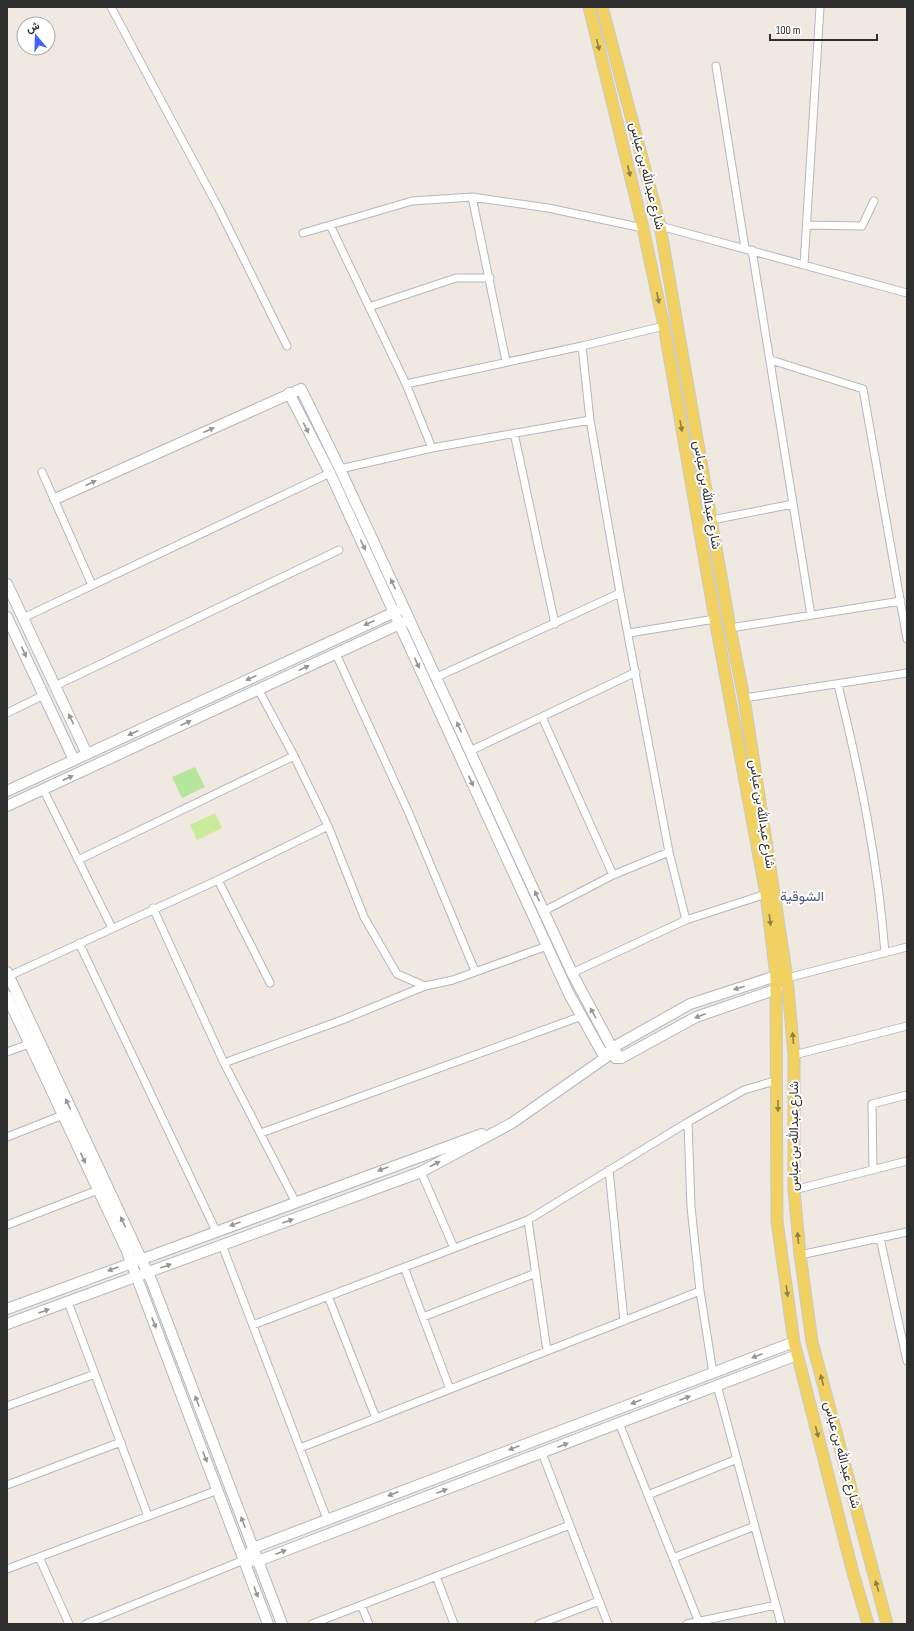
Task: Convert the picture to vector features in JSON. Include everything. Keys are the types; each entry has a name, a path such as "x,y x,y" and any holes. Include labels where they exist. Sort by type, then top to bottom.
{"main road":[{"name":"شارع عبدالله بن عباس","path":"589,7 643,228 664,326 715,619 782,977 776,989 778,1080 778,1221 794,1342 853,1573 868,1624"},
{"name":"شارع عبدالله بن عباس","path":"602,7 660,226 730,628 744,698 794,1055 794,1190 800,1255 812,1342 887,1624"}],"street":[{"path":"111,7 218,207 287,346"},
{"path":"804,265 820,7"},
{"path":"716,66 748,249 771,360 811,615"},
{"path":"472,197 506,361"},
{"path":"303,233 412,201 472,197 548,208 643,228"},
{"path":"806,225 862,226 874,201"},
{"path":"330,225 406,384 432,448"},
{"path":"660,226 907,293"},
{"path":"369,307 456,278 490,278"},
{"path":"406,384 506,361 582,346 664,326"},
{"path":"582,346 590,420 620,593 629,633 669,852 686,920"},
{"path":"771,360 863,389 907,640"},
{"path":"55,499 289,393 301,389 437,677 572,973 612,1048 621,1058"},
{"path":"289,393 330,473 547,946 605,1058"},
{"path":"340,469 432,448 590,420"},
{"path":"514,433 555,624"},
{"path":"42,472 92,585"},
{"path":"23,618 330,473"},
{"path":"712,520 793,504"},
{"path":"55,686 339,550"},
{"path":"7,584 87,754"},
{"path":"437,677 620,593"},
{"path":"730,628 901,601"},
{"path":"7,791 404,607"},
{"path":"7,617 74,760"},
{"path":"7,806 258,689 400,625 410,619"},
{"path":"629,633 715,619"},
{"path":"336,654 408,811 475,971"},
{"path":"470,751 636,672"},
{"path":"744,698 838,685 907,673"},
{"path":"838,685 866,806 881,898 884,953"},
{"path":"258,689 294,756 328,826 364,917 397,974 425,986"},
{"path":"7,713 44,695"},
{"path":"542,717 613,875"},
{"path":"78,860 294,756"},
{"path":"43,789 112,928"},
{"path":"268,1624 137,1276 136,1261 8,974 218,880 328,826"},
{"path":"544,911 613,875 669,852"},
{"path":"218,880 270,983"},
{"path":"572,973 686,920 766,894"},
{"path":"154,908 224,1063 295,1202"},
{"path":"79,943 216,1231"},
{"path":"224,1063 342,1020 425,986 453,980 547,946"},
{"path":"7,1324 421,1172 512,1123 605,1058 612,1048 690,1004 782,977 907,947"},
{"path":"605,1058 621,1058 696,1017 776,989"},
{"path":"7,996 98,1190 136,1261 147,1272 282,1624"},
{"path":"261,1133 582,1016"},
{"path":"794,1055 907,1026"},
{"path":"7,1052 29,1044"},
{"path":"253,1325 528,1220 688,1122 744,1090 778,1080"},
{"path":"872,1170 872,1104 907,1095"},
{"path":"7,1137 63,1115"},
{"path":"688,1122 691,1207 700,1291 713,1373"},
{"path":"7,1309 512,1123"},
{"path":"794,1190 907,1161"},
{"path":"609,1170 624,1321"},
{"path":"421,1172 454,1248"},
{"path":"7,1225 98,1190"},
{"path":"528,1220 547,1351"},
{"path":"800,1255 907,1232"},
{"path":"880,1238 907,1361"},
{"path":"222,1245 328,1519"},
{"path":"404,1267 450,1389"},
{"path":"423,1317 536,1273"},
{"path":"300,1448 700,1291"},
{"path":"328,1296 376,1418"},
{"path":"68,1302 148,1516"},
{"path":"244,1560 253,1548 794,1342"},
{"path":"86,1624 244,1560 258,1561 797,1355"},
{"path":"7,1406 95,1374"},
{"path":"717,1385 781,1624"},
{"path":"619,1423 698,1620"},
{"path":"7,1485 121,1442"},
{"path":"542,1453 608,1624"},
{"path":"648,1495 737,1459"},
{"path":"7,1569 218,1490"},
{"path":"312,1624 570,1525"},
{"path":"673,1558 755,1526"},
{"path":"39,1557 69,1624"},
{"path":"436,1576 454,1624"},
{"path":"539,1624 599,1601"},
{"path":"361,1605 368,1624"},
{"path":"687,1624 698,1620 776,1605"}],"green space":[{"path":"195,767 205,787 182,798 172,777"},
{"path":"215,813 222,828 197,840 190,825"}],"district":[{"name":"الشوقية","path":"802,896"}]}
